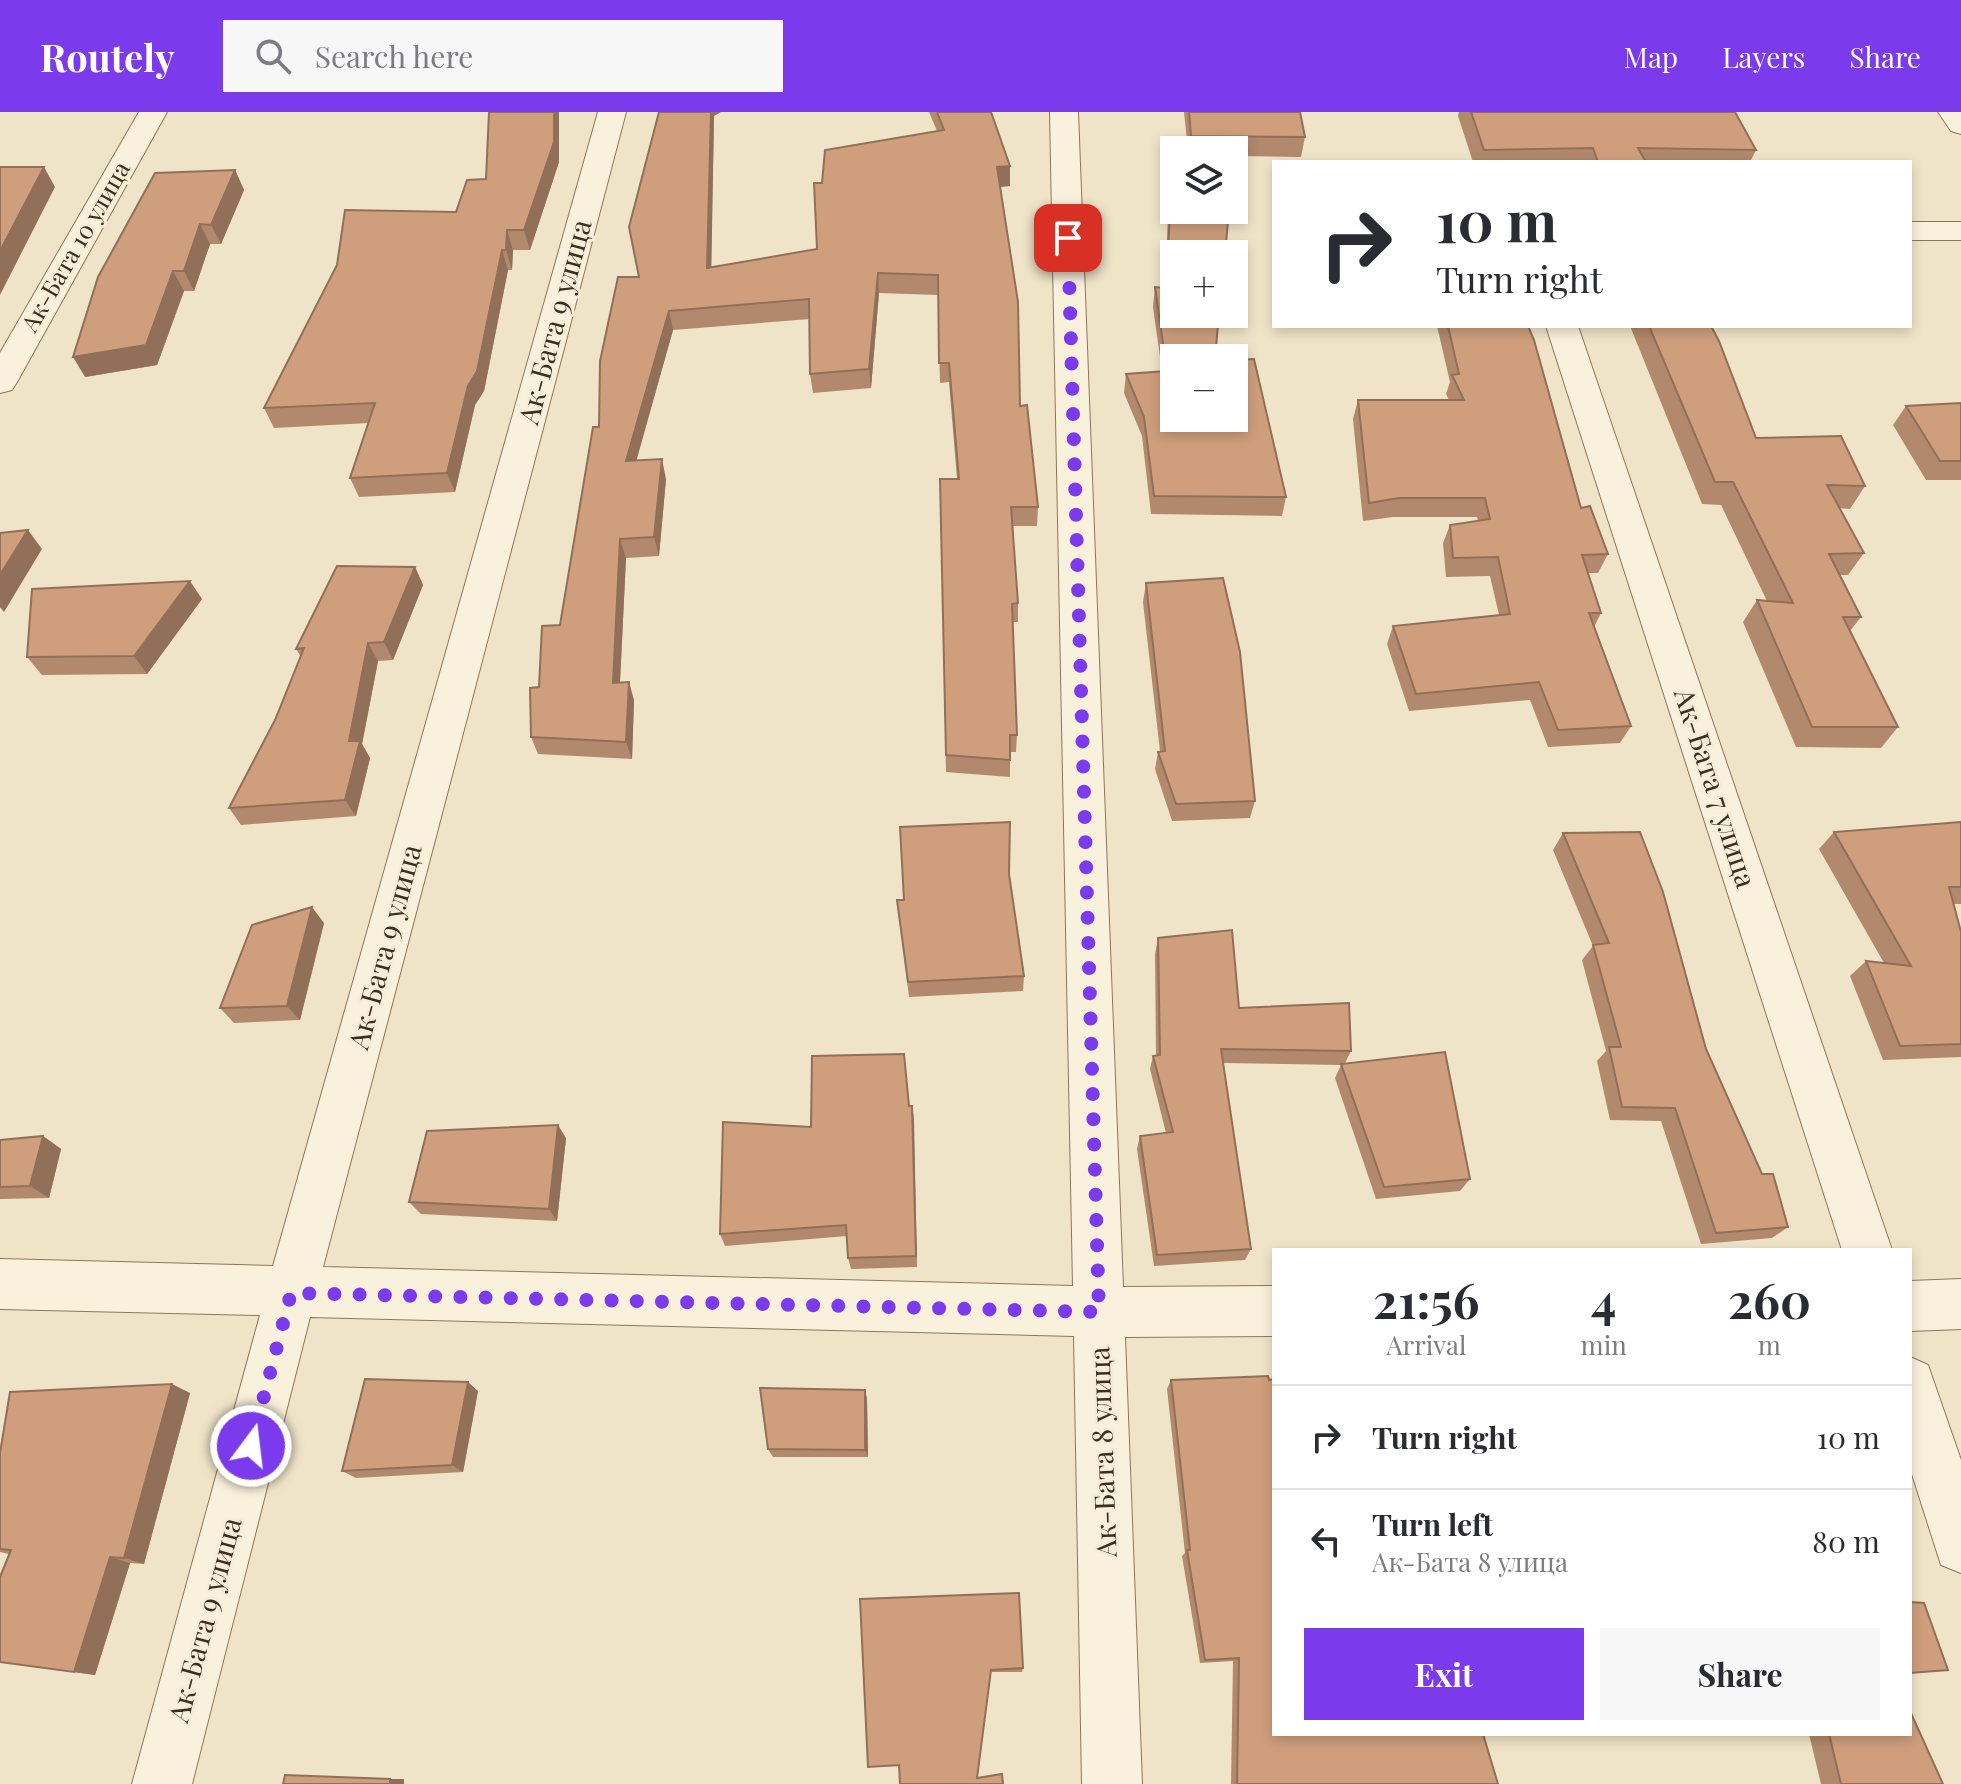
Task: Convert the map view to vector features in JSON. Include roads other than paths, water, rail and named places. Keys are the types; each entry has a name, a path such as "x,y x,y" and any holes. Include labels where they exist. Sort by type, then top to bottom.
{"street":[{"name":"Ак-Бата 10 улица","path":"0,382 153,112"},
{"name":"Ак-Бата 9 улица","path":"162,1784 291,1293 612,112"},
{"name":"Ак-Бата 8 улица","path":"1064,112 1112,1784"},
{"path":"1952,112 1961,125"},
{"path":"1912,231 1961,231"},
{"name":"Ак-Бата 7 улица","path":"1563,328 1866,1248"},
{"path":"0,1284 1099,1312 1272,1311"},
{"path":"1912,1306 1961,1304"},
{"path":"1912,1389 1961,1545"}]}
